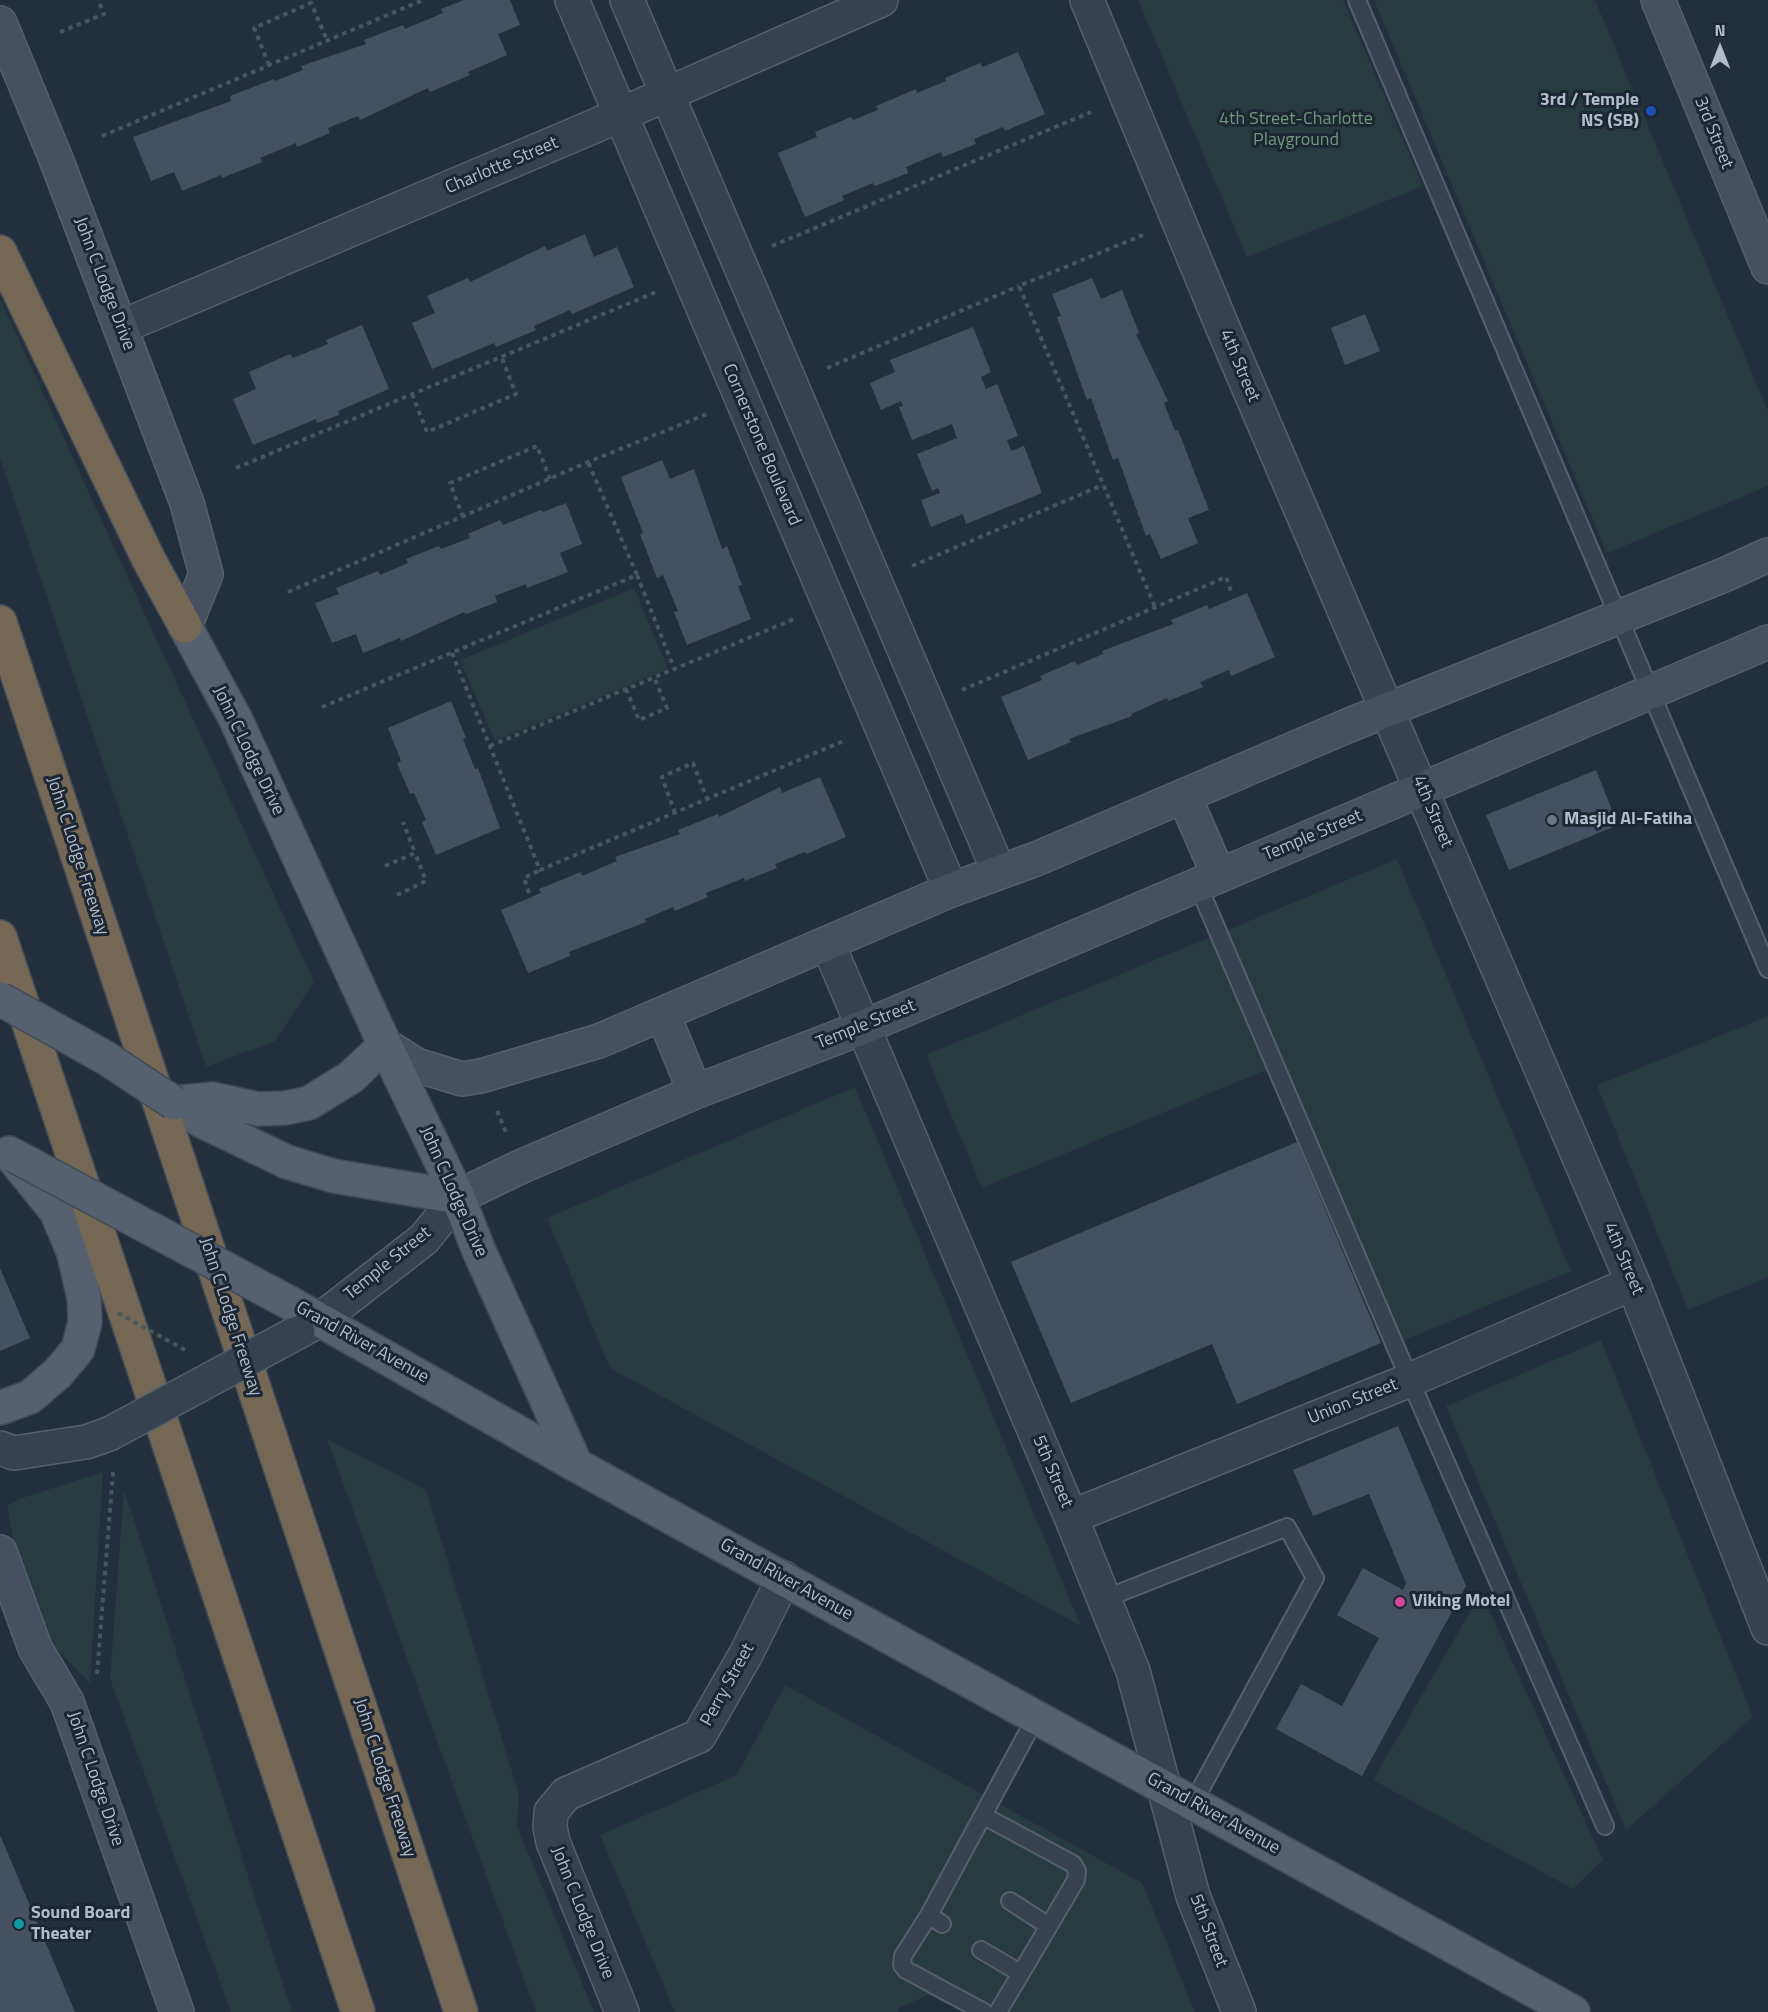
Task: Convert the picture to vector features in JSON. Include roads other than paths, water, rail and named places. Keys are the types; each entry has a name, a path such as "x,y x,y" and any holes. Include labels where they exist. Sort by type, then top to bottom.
{"highway":[{"path":"0,252 149,560 185,626"},
{"name":"John C Lodge Freeway","path":"0,622 461,2012"},
{"path":"0,937 358,2012"}],"main road":[{"name":"John C Lodge Drive","path":"185,626 236,720 385,1045 459,1197 479,1251 576,1465"},
{"path":"0,999 106,1058 174,1103 231,1135 287,1162 334,1176 459,1197"},
{"path":"174,1103 213,1099 258,1109 285,1108 309,1103 351,1077 385,1045"},
{"path":"0,1408 30,1397 58,1372 78,1349 85,1308 73,1251 56,1211 6,1151"},
{"name":"Grand River Avenue","path":"6,1151 288,1302 310,1325 784,1578 1574,2012"}],"street":[{"name":"Cornerstone Boulevard","path":"572,0 951,891"},
{"path":"627,0 999,872"},
{"name":"Charlotte Street","path":"121,327 620,115 881,0"},
{"name":"4th Street","path":"1088,0 1222,328 1423,789 1633,1283 1768,1628"},
{"name":"3rd Street","path":"1658,0 1768,267"},
{"name":"John C Lodge Drive","path":"0,23 121,327 187,503 206,574 185,626"},
{"path":"385,1045 416,1065 462,1079 481,1076 599,1041 951,891 1768,555"},
{"name":"Temple Street","path":"0,1448 14,1453 86,1442 112,1447 310,1325 424,1239 459,1197 520,1167 695,1092 864,1027 1768,642"},
{"path":"1184,796 1209,880"},
{"name":"5th Street","path":"828,944 1071,1517 1133,1671 1179,1795 1193,1896 1239,2012"},
{"path":"663,1014 695,1092"},
{"name":"Union Street","path":"1071,1517 1410,1380 1633,1283"},
{"name":"John C Lodge Drive","path":"0,1552 35,1648 67,1702 177,2012"},
{"name":"Perry Street","path":"551,1812 557,1802 571,1792 699,1736 746,1653 784,1578"},
{"name":"John C Lodge Drive","path":"551,1812 550,1827 553,1842 622,2012"}],"lane":[{"path":"1357,0 1768,969"},
{"path":"1209,880 1410,1380 1605,1826"},
{"path":"1104,1599 1287,1527 1316,1578 1179,1795"},
{"path":"984,2012 902,1965 903,1956 936,1920 961,1871 984,1816 1036,1717"},
{"path":"984,1816 1073,1864 1077,1871 1076,1880 1047,1925 998,2012"},
{"path":"1010,1901 1047,1925"},
{"path":"981,1950 1020,1973"}],"place":[{"name":"3rd / Temple NS (SB)","path":"1651,111"},
{"name":"Masjid Al-Fatiha","path":"1552,820"},
{"name":"Viking Motel","path":"1400,1602"},
{"name":"Sound Board Theater","path":"19,1924"}],"park label":[{"name":"4th Street-Charlotte Playground","path":"1296,130"}]}
